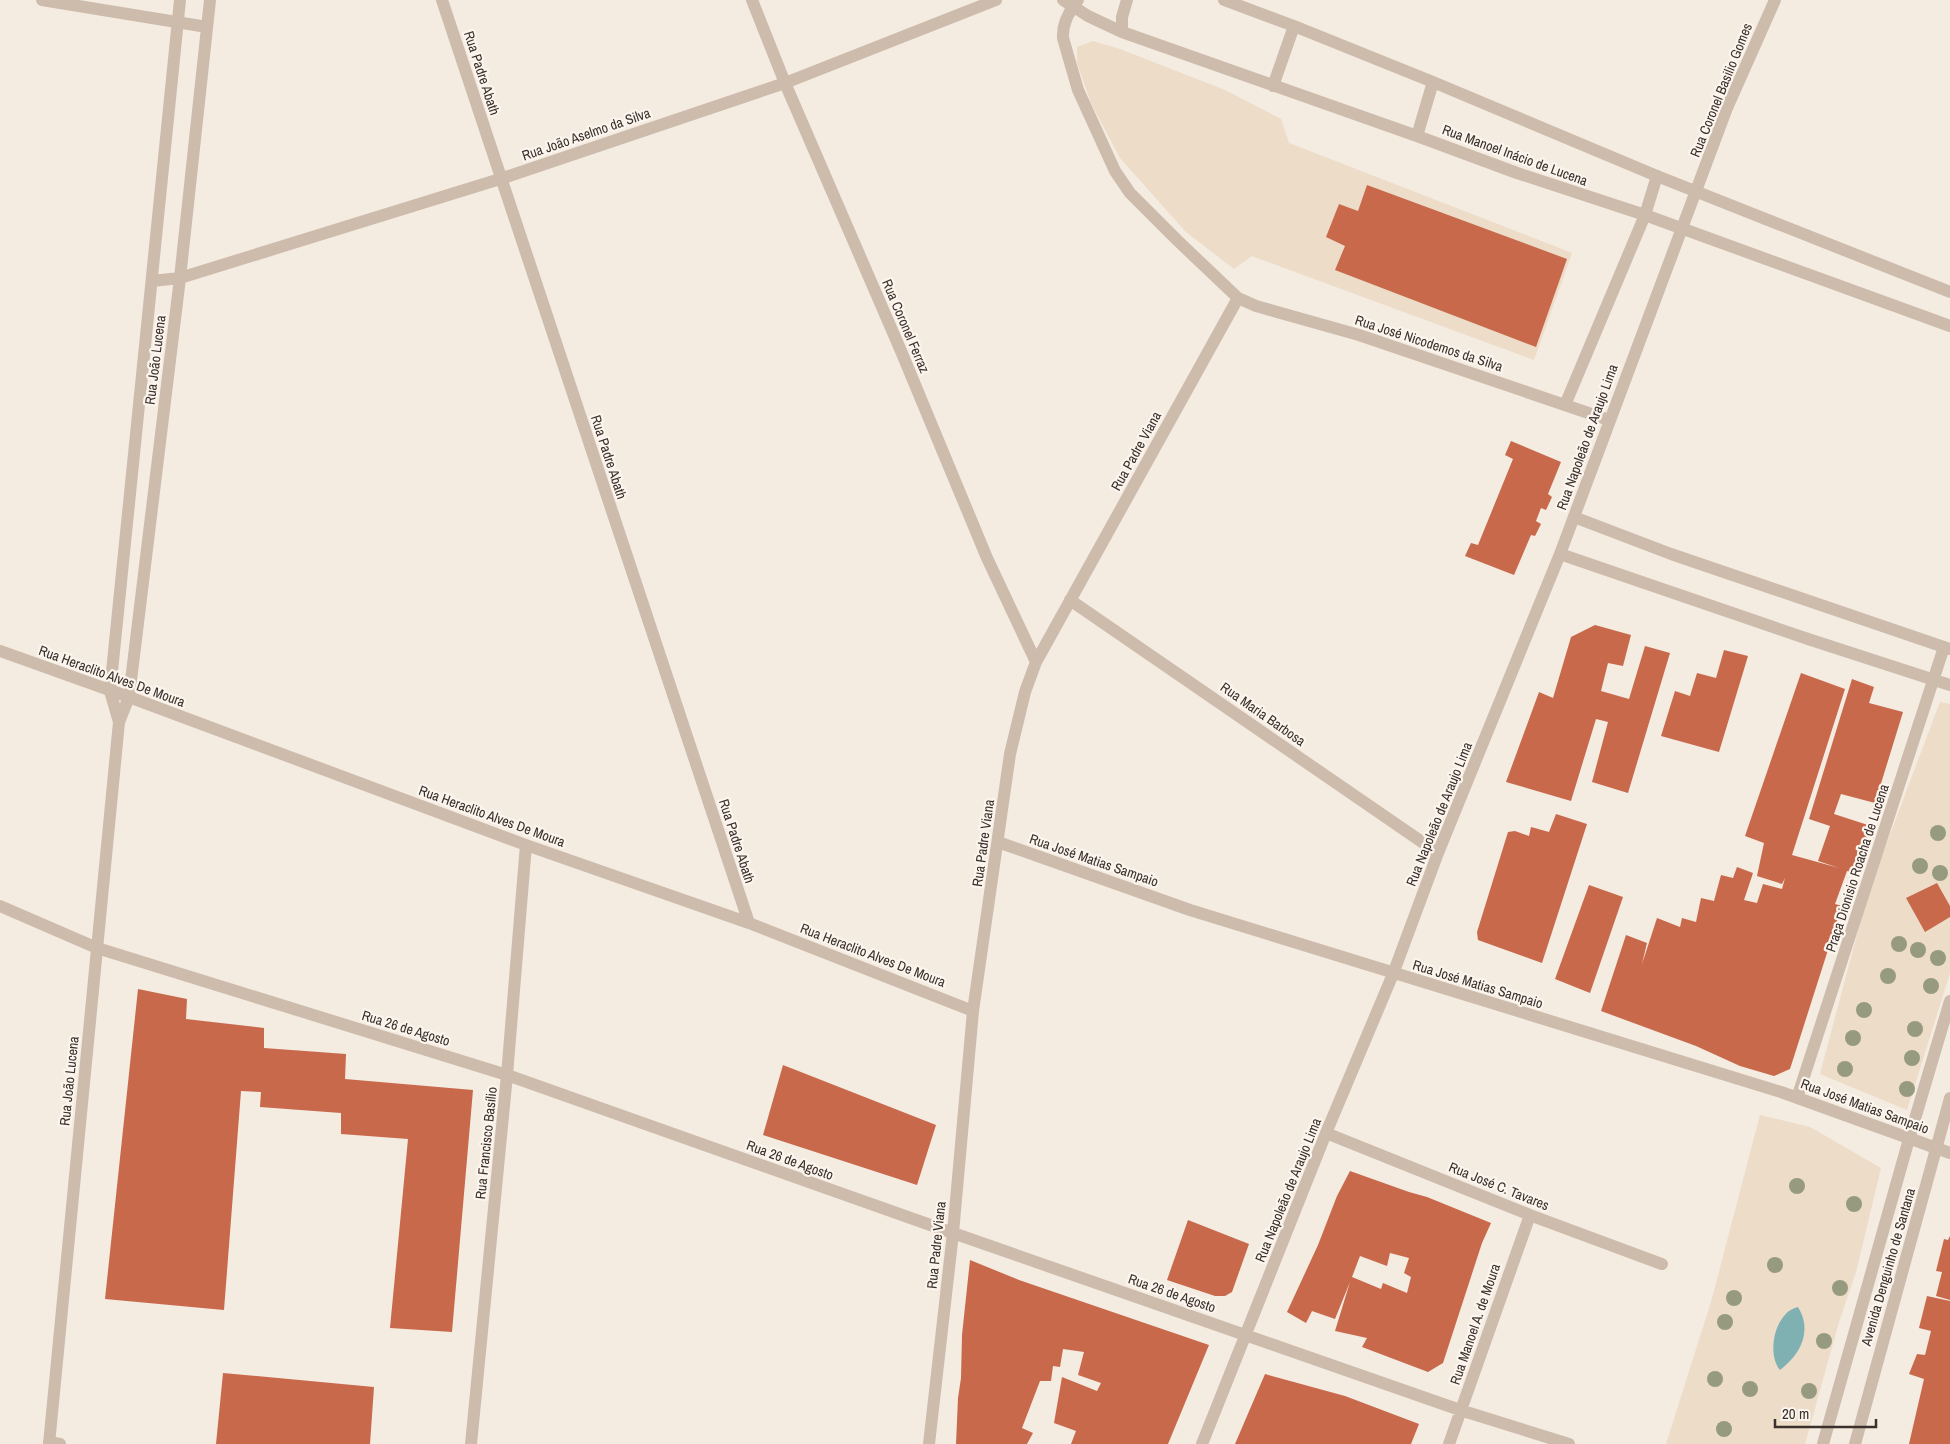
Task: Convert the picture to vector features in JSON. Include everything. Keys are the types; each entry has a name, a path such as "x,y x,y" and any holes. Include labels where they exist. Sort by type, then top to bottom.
{"street":[{"path":"42,0 207,26"},
{"name":"Rua João Lucena","path":"119,722 110,691 180,0"},
{"name":"Rua João Lucena","path":"53,1444 119,722 129,697 180,278 210,0"},
{"name":"Rua Padre Abath","path":"442,0 749,923"},
{"name":"Rua Coronel Ferraz","path":"752,0 785,83 901,351 987,558 1036,662"},
{"name":"Rua João Aselmo da Silva","path":"152,282 180,278 500,178 785,83 996,0"},
{"path":"1122,32 1122,17 1127,0"},
{"path":"1224,0 1433,82 1696,192 1950,292"},
{"name":"Rua Coronel Basilio Gomes","path":"1696,192 1727,108 1775,0"},
{"path":"1071,2 1062,29 1069,61 1078,90 1115,171 1130,193 1238,298"},
{"name":"Rua Manoel Inácio de Lucena","path":"1071,2 1094,20 1122,32 1516,173 1645,215 1950,326"},
{"path":"1273,86 1294,26"},
{"path":"1417,136 1433,82"},
{"path":"1566,405 1645,215 1657,176"},
{"name":"Rua Napoleão de Araujo Lima","path":"1202,1444 1326,1133 1393,974 1438,853 1560,554 1696,192"},
{"name":"Rua José Nicodemos da Silva","path":"1238,298 1256,306 1359,335 1609,420"},
{"name":"Rua Padre Viana","path":"928,1444 953,1234 974,1011 1010,754 1016,724 1036,662 1238,298"},
{"path":"1574,517 1671,554 1947,648"},
{"path":"1560,554 1950,685"},
{"name":"Rua Maria Barbosa","path":"1070,600 1438,853"},
{"name":"Praça Dionisio Roacha de Lucena","path":"1797,1098 1933,680 1947,648"},
{"name":"Rua Heraclito Alves De Moura","path":"0,652 129,697 526,845 749,923 974,1011"},
{"name":"Rua José Matias Sampaio","path":"998,842 1190,910 1393,974 1782,1092 1950,1153"},
{"name":"Rua Francisco Basílio","path":"471,1444 507,1076 526,845"},
{"name":"Rua 26 de Agosto","path":"0,906 97,948 507,1076 953,1234 1246,1334 1460,1410 1569,1444"},
{"name":"Avenida Denguinho de Santana","path":"1823,1444 1950,1000"},
{"name":"Avenida Denguinho de Santana","path":"1855,1444 1950,1098"},
{"name":"Rua José C. Tavares","path":"1326,1133 1530,1215 1662,1264"},
{"name":"Rua Manoel A. de Moura","path":"1448,1444 1530,1215"}],"shaded area":[{"path":"1093,41 1120,49 1225,90 1281,119 1289,143 1572,253 1534,360 1252,256 1234,269 1186,232 1120,158 1091,103 1077,63 1077,47"},
{"path":"1940,702 1950,704 1950,973 1907,1110 1820,1074 1869,890"},
{"path":"1760,1115 1810,1127 1881,1168 1856,1272 1839,1322 1805,1444 1666,1444 1711,1302"}],"water":[{"path":"1798,1307 1804,1325 1802,1342 1793,1357 1780,1370 1774,1354 1775,1334 1784,1317 1790,1310"}],"building":[{"path":"1367,185 1567,259 1536,347 1335,270 1345,246 1326,237 1339,204 1358,211"},
{"path":"1511,441 1561,462 1548,494 1552,497 1546,510 1541,508 1536,521 1541,524 1535,536 1531,535 1514,575 1465,556 1471,543 1478,545 1513,459 1505,455"},
{"path":"1595,625 1631,635 1623,666 1608,663 1601,691 1629,699 1645,646 1670,653 1628,793 1592,782 1608,722 1596,719 1571,801 1506,782 1539,692 1553,698 1571,637"},
{"path":"1724,650 1748,656 1719,752 1661,736 1675,691 1690,696 1697,673 1716,678"},
{"path":"1801,673 1845,689 1792,855 1839,868 1818,861 1830,826 1809,819 1852,679 1874,687 1869,703 1903,712 1875,803 1841,794 1834,814 1871,826 1854,873 1847,871 1835,904 1842,906 1790,1069 1774,1076 1740,1066 1696,1046 1601,1011 1626,935 1647,943 1642,964 1657,918 1680,927 1682,918 1696,922 1701,898 1714,901 1721,875 1733,878 1737,867 1753,873 1744,900 1757,903 1763,884 1782,889 1785,878 1782,884 1757,876 1764,843 1745,836"},
{"path":"1556,814 1587,824 1542,963 1478,940 1477,932 1508,832 1515,831 1529,836 1531,827 1549,832"},
{"path":"1937,883 1950,906 1950,917 1925,932 1906,898"},
{"path":"1589,885 1623,897 1590,993 1555,979"},
{"path":"138,989 187,999 186,1019 264,1028 264,1048 346,1054 345,1079 473,1090 452,1332 390,1328 408,1139 341,1134 341,1113 260,1107 261,1092 241,1091 224,1310 105,1299"},
{"path":"783,1065 936,1125 917,1185 763,1135"},
{"path":"1350,1171 1427,1197 1491,1223 1482,1243 1443,1363 1428,1372 1362,1347 1367,1338 1335,1331 1350,1282 1335,1319 1312,1311 1306,1323 1287,1312 1318,1245 1337,1196","holes":["1390,1253 1409,1258 1404,1273 1411,1277 1407,1293 1383,1283 1381,1289 1352,1277 1360,1256 1387,1266"]},
{"path":"1188,1220 1249,1244 1232,1292 1225,1296 1215,1296 1167,1280"},
{"path":"1950,1236 1950,1300 1936,1296 1942,1272 1936,1271 1944,1239 1948,1240"},
{"path":"970,1260 1019,1280 1209,1345 1168,1444 1071,1444 1076,1431 1054,1423 1062,1377 1097,1391 1101,1383 1078,1375 1084,1352 1063,1349 1060,1367 1053,1366 1051,1381 1040,1381 1022,1428 1033,1433 1027,1444 956,1444 962,1335"},
{"path":"1927,1296 1950,1301 1950,1444 1909,1444 1924,1379 1909,1374 1917,1354 1925,1355 1931,1331 1919,1328"},
{"path":"223,1373 374,1387 370,1444 216,1444"},
{"path":"1265,1374 1345,1396 1419,1424 1411,1444 1235,1444"}]}
